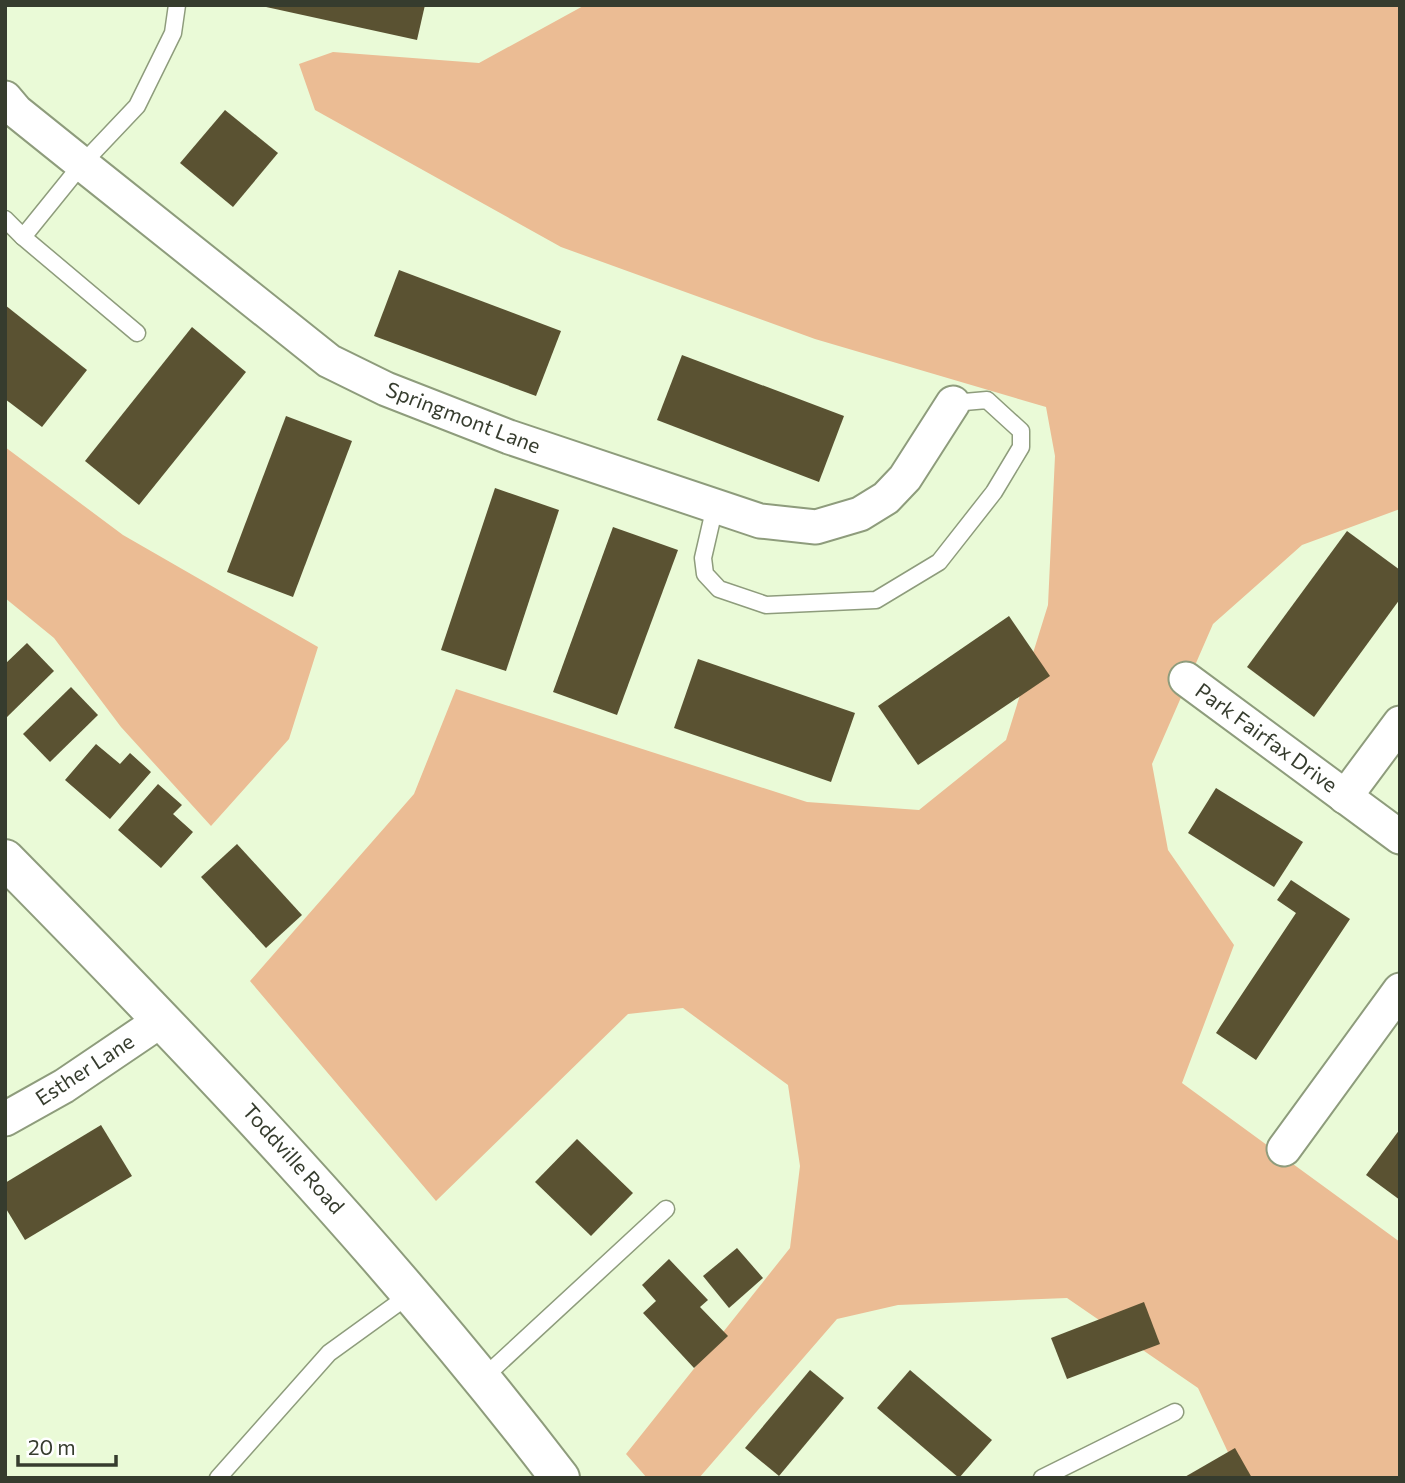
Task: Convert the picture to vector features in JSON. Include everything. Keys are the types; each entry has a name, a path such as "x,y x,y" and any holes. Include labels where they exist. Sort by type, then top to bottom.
{"street":[{"name":"Springmont Lane","path":"5,98 16,111 329,361 386,390 509,437 760,521 816,527 860,514 886,498 905,478 953,403"},
{"name":"Park Fairfax Drive","path":"1186,680 1400,837"},
{"name":"Park Fairfax Drive","path":"1345,797 1400,723"},
{"name":"Toddville Road","path":"5,859 163,1018 292,1156 412,1293 482,1379 549,1474"},
{"path":"1284,1149 1400,990"},
{"name":"Esther Lane","path":"5,1119 64,1086 163,1018"}],"lane":[{"path":"23,237 82,164 137,106 173,33 177,5"},
{"path":"5,219 137,333"},
{"path":"715,506 703,558 705,574 719,589 766,605 876,600 939,562 994,492 1021,447 1021,431 987,400 953,403"},
{"path":"482,1379 666,1209"},
{"path":"218,1478 329,1353 412,1293"},
{"path":"1042,1478 1175,1412"}],"shaded area":[{"path":"585,5 1400,5 1400,509 1302,545 1213,624 1152,764 1168,850 1234,945 1182,1083 1400,1242 1400,1478 1240,1478 1198,1388 1067,1298 898,1305 837,1319 699,1478 647,1478 626,1454 790,1248 800,1166 788,1085 683,1008 628,1014 436,1201 250,981 414,794 456,689 807,802 919,810 1006,740 1048,605 1055,456 1046,407 815,339 561,247 315,110 299,64 333,52 479,63"},
{"path":"5,447 123,535 318,647 289,739 211,826 121,727 54,638 5,598"}],"building":[{"path":"257,5 425,5 417,40"},
{"path":"225,110 278,153 233,207 180,163"},
{"path":"399,270 561,331 536,396 374,336"},
{"path":"5,305 87,370 42,427 5,399"},
{"path":"192,327 246,372 139,505 85,461"},
{"path":"682,355 844,416 819,482 657,420"},
{"path":"286,416 352,441 293,597 227,572"},
{"path":"495,488 559,510 506,671 441,650"},
{"path":"613,527 678,550 617,715 553,692"},
{"path":"1347,531 1400,570 1400,599 1314,717 1247,667"},
{"path":"1009,616 1050,676 918,765 878,706"},
{"path":"27,643 54,671 5,719 5,664"},
{"path":"698,659 855,713 831,782 674,728"},
{"path":"71,687 98,715 50,762 23,734"},
{"path":"96,744 120,764 130,753 151,772 110,819 65,780"},
{"path":"158,784 182,805 173,814 193,832 161,868 118,830"},
{"path":"1216,788 1303,842 1274,887 1188,833"},
{"path":"237,844 302,915 266,948 201,877"},
{"path":"1291,880 1350,919 1256,1060 1216,1033 1296,913 1277,900"},
{"path":"101,1125 132,1176 25,1240 5,1207 5,1183"},
{"path":"1400,1129 1400,1200 1366,1175"},
{"path":"577,1139 633,1193 591,1236 535,1182"},
{"path":"737,1248 763,1278 729,1308 703,1276"},
{"path":"669,1259 708,1300 700,1307 728,1336 694,1368 643,1313 656,1301 642,1285"},
{"path":"1144,1302 1160,1344 1067,1379 1051,1338"},
{"path":"810,1370 844,1398 779,1476 745,1448"},
{"path":"910,1370 992,1440 959,1478 877,1408"},
{"path":"1235,1448 1252,1478 1183,1478"}]}
